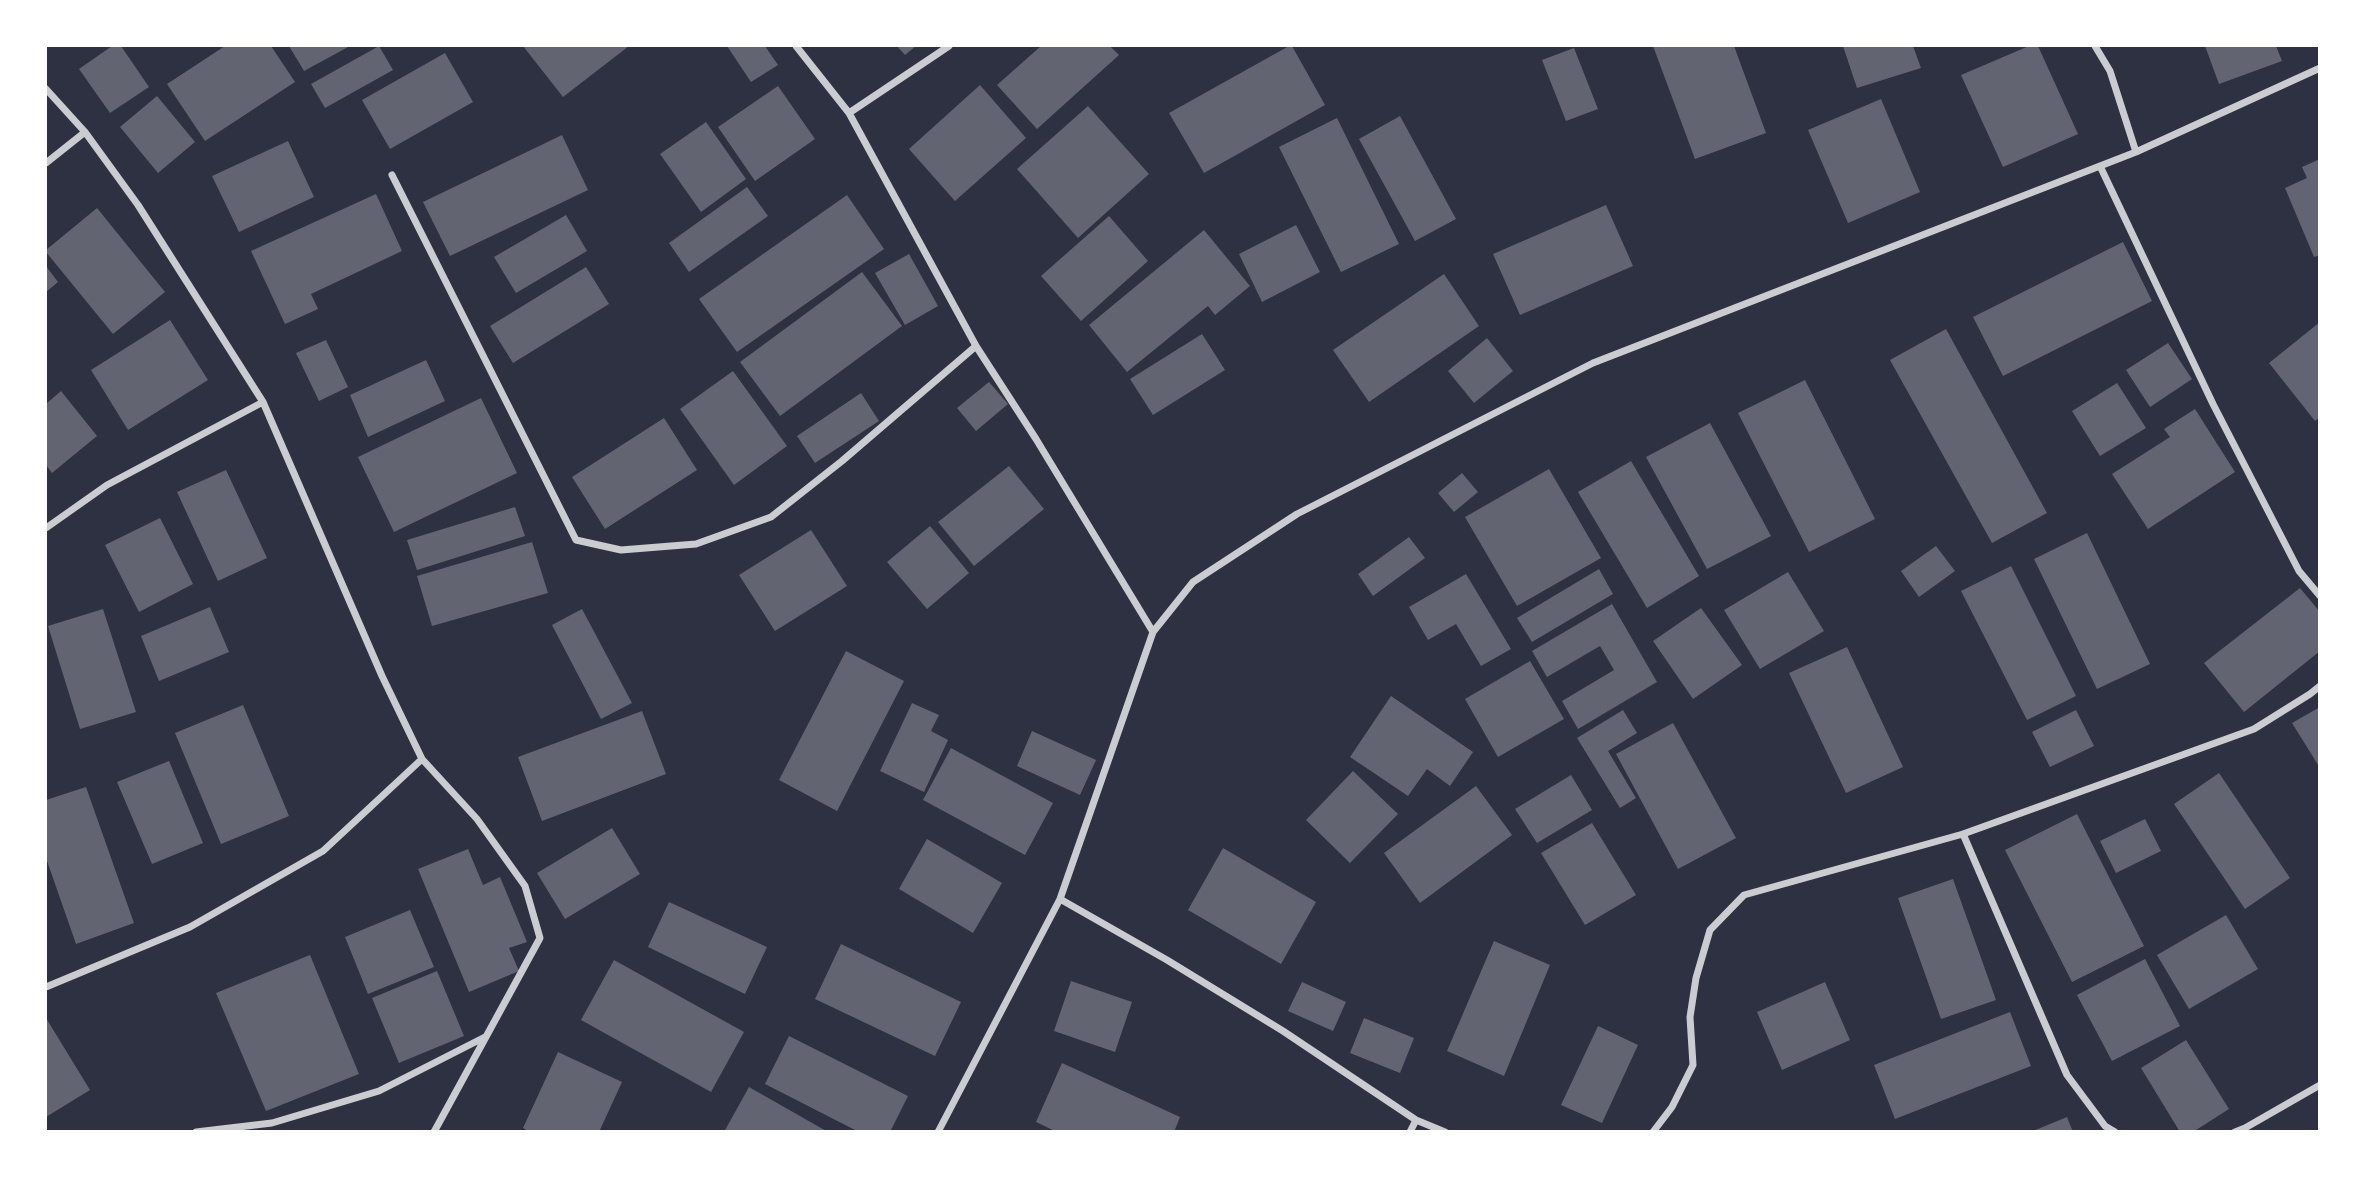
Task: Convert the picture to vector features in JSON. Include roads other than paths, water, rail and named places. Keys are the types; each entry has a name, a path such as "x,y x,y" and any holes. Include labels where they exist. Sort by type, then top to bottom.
{"street":[{"path":"796,46 849,113 976,346 1153,632"},
{"path":"849,113 949,46"},
{"path":"2095,46 2110,71 2136,152"},
{"path":"938,1132 1060,899 1153,632 1193,582 1297,514 1593,363 2136,152 2319,68"},
{"path":"46,89 85,132 138,205 263,402 382,676 422,760 477,819 525,886 540,938 435,1132"},
{"path":"46,163 85,132"},
{"path":"2100,166 2213,404 2299,571 2319,596"},
{"path":"391,175 576,540 621,550 696,544 771,517 842,461 976,346"},
{"path":"46,528 107,485 263,402"},
{"path":"1653,1132 1672,1107 1693,1065 1690,1017 1696,978 1710,930 1744,895 1964,834 2254,729 2319,686"},
{"path":"46,988 190,927 323,850 422,760"},
{"path":"1964,834 2067,1075 2105,1126 2115,1132"},
{"path":"1060,899 1191,974 1416,1119 1445,1132"},
{"path":"196,1132 272,1123 379,1091 486,1037"},
{"path":"2235,1132 2319,1085"},
{"path":"1410,1132 1416,1119"}]}
